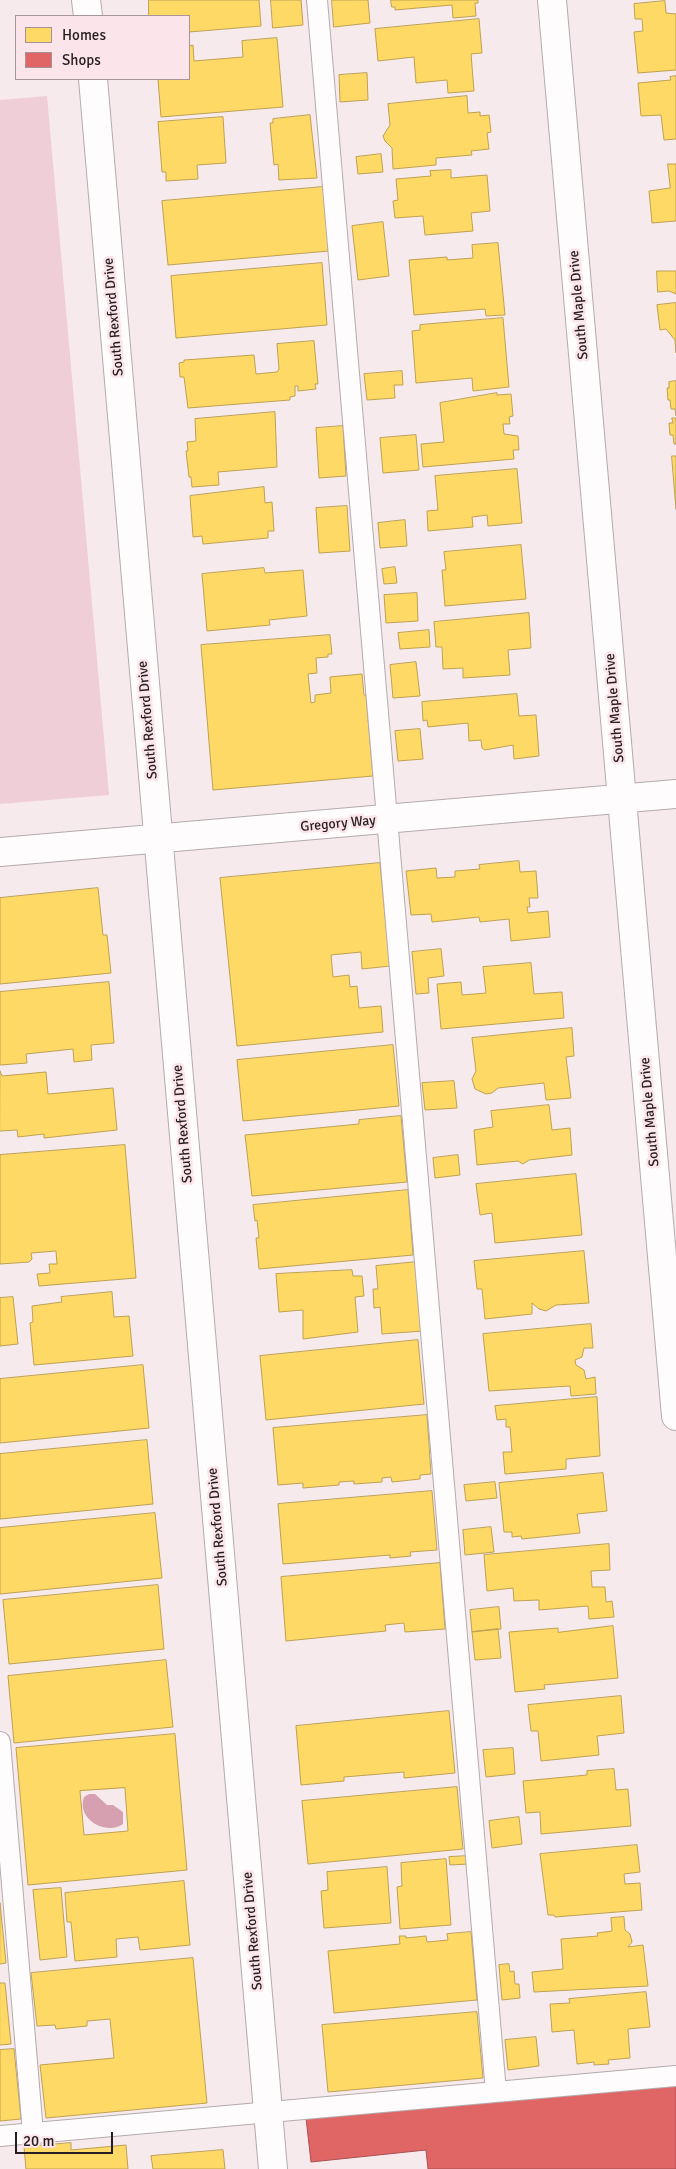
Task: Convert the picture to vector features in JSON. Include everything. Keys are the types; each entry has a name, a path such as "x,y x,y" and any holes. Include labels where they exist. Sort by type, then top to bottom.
{"street":[{"path":"86,0 88,15"},
{"name":"South Maple Drive","path":"552,0 676,1416"},
{"name":"South Rexford Drive","path":"93,80 273,2169"},
{"name":"Gregory Way","path":"0,852 676,794"}],"lane":[{"path":"317,0 496,2092"},
{"path":"0,1742 33,2133"},
{"path":"0,2136 676,2076"}],"shaded area":[{"path":"47,96 109,795 0,804 0,100"},
{"path":"89,1794 95,1794 107,1805 113,1805 123,1812 123,1824 109,1828 101,1827 88,1818 84,1812 83,1805 84,1797"}],"building: Homes":[{"path":"149,0 259,0 261,26 190,32 190,15 149,15"},
{"path":"271,0 301,0 303,25 273,28"},
{"path":"332,0 368,0 370,23 334,27"},
{"path":"391,0 478,0 478,3 475,3 476,16 453,18 452,5 395,10 395,7 392,7"},
{"path":"665,1 666,13 676,14 676,70 638,73 634,32 643,31 642,19 635,19 634,4"},
{"path":"479,19 482,53 471,54 474,91 448,93 447,80 416,83 414,57 378,61 375,29"},
{"path":"277,38 283,107 161,117 158,80 190,80 190,46 193,45 194,61 243,57 242,41"},
{"path":"367,73 368,100 340,102 339,75"},
{"path":"676,76 676,139 664,140 661,115 641,116 638,83 671,80 670,77"},
{"path":"467,96 468,113 480,112 480,116 489,115 491,132 487,133 489,149 471,151 472,155 436,158 436,165 393,169 392,148 383,136 390,125 388,104"},
{"path":"310,115 317,178 279,180 278,164 274,165 270,123 273,123 273,119"},
{"path":"223,117 226,163 197,165 198,179 166,181 166,172 162,172 158,122"},
{"path":"381,154 383,172 358,174 356,157"},
{"path":"668,164 676,164 676,221 652,223 649,191 670,188"},
{"path":"451,170 451,178 487,175 490,211 471,213 473,231 425,235 423,216 395,218 393,201 398,200 396,179 431,176 430,171"},
{"path":"323,187 329,251 168,265 162,201"},
{"path":"383,222 389,276 358,280 352,226"},
{"path":"498,243 505,315 486,316 485,309 414,315 409,260 447,257 447,260 473,258 472,245"},
{"path":"322,263 327,325 176,338 171,276"},
{"path":"657,271 676,271 676,294 669,291 658,292"},
{"path":"676,303 676,353 675,340 666,329 660,330 657,305"},
{"path":"503,318 509,387 473,391 472,378 416,383 412,331 420,330 420,325"},
{"path":"314,341 318,384 315,384 316,389 298,391 298,386 295,386 295,396 290,397 290,400 188,408 184,377 180,377 179,363 184,362 184,360 254,355 256,374 277,372 279,369 277,344"},
{"path":"402,371 403,385 394,385 395,398 367,400 364,374"},
{"path":"676,381 676,416 675,409 671,409 670,400 668,400 667,388 669,388 669,382"},
{"path":"497,393 497,395 511,394 513,416 509,417 510,424 503,424 504,434 518,436 519,450 513,450 514,459 423,467 421,444 444,442 440,403"},
{"path":"275,412 277,467 218,472 219,485 192,487 186,451 188,451 187,442 196,441 195,419"},
{"path":"672,418 676,418 676,444 674,444 673,435 670,435 669,423 673,423"},
{"path":"343,426 346,476 319,478 316,428"},
{"path":"416,435 419,470 383,473 380,438"},
{"path":"672,456 676,456 676,509"},
{"path":"517,469 522,523 488,526 487,515 472,517 473,527 428,531 427,511 438,510 435,476"},
{"path":"264,487 265,503 272,502 274,531 268,531 268,538 203,544 202,536 193,537 190,496"},
{"path":"347,506 350,551 319,553 316,508"},
{"path":"405,520 407,546 380,548 378,523"},
{"path":"521,545 526,599 445,606 442,570 446,570 444,552"},
{"path":"395,567 397,583 384,584 382,569"},
{"path":"264,568 265,573 303,570 307,616 269,620 270,625 207,631 202,574"},
{"path":"417,593 418,621 386,623 384,595"},
{"path":"529,613 531,648 508,650 510,675 463,678 463,668 443,669 442,647 436,647 434,622"},
{"path":"429,630 430,647 400,649 398,633"},
{"path":"330,635 332,654 328,654 328,657 316,658 317,673 308,674 311,703 315,702 315,695 331,693 330,677 362,674 364,695 366,695 373,776 213,790 201,645"},
{"path":"416,662 420,696 393,698 390,665"},
{"path":"517,694 519,716 536,715 539,756 514,759 513,745 485,750 482,748 481,740 469,741 468,723 428,727 427,720 423,721 422,702"},
{"path":"420,729 423,759 398,761 395,731"},
{"path":"519,861 520,872 536,871 538,898 529,898 530,907 527,907 528,913 548,911 550,937 511,941 509,919 480,922 479,917 432,922 431,914 411,915 406,871 436,868 437,878 455,877 455,871 480,869 479,865"},
{"path":"380,863 390,966 362,969 361,952 331,955 333,977 349,975 350,987 357,986 359,1008 381,1006 383,1032 237,1046 220,878"},
{"path":"98,888 103,935 107,935 111,973 0,984 0,898"},
{"path":"441,949 444,976 428,978 429,993 416,994 412,952"},
{"path":"531,963 534,994 562,992 564,1018 441,1029 437,984 461,982 462,995 486,993 483,967"},
{"path":"109,982 114,1043 91,1045 92,1060 74,1062 73,1049 26,1054 27,1063 0,1065 0,992"},
{"path":"572,1028 574,1056 566,1057 571,1098 546,1100 544,1083 498,1088 492,1093 486,1094 475,1089 472,1079 476,1071 472,1038"},
{"path":"393,1045 399,1106 243,1121 237,1060"},
{"path":"0,1071 2,1076 46,1072 48,1094 113,1088 117,1130 44,1138 44,1134 18,1137 17,1130 0,1131"},
{"path":"454,1081 457,1108 425,1110 422,1083"},
{"path":"549,1105 552,1130 570,1128 572,1155 529,1160 523,1164 518,1161 477,1165 474,1130 493,1127 491,1111"},
{"path":"401,1116 407,1182 252,1196 245,1135 359,1124 359,1120"},
{"path":"125,1145 136,1278 39,1286 37,1274 50,1273 49,1264 57,1264 56,1251 31,1253 32,1259 29,1262 0,1264 0,1155"},
{"path":"458,1155 460,1175 435,1178 433,1158"},
{"path":"576,1174 582,1235 495,1243 492,1213 480,1215 476,1184"},
{"path":"408,1190 413,1255 259,1269 256,1238 259,1238 253,1205"},
{"path":"584,1251 589,1303 556,1305 546,1311 539,1309 532,1303 532,1314 485,1319 482,1289 477,1289 474,1261"},
{"path":"417,1262 423,1331 382,1334 380,1307 374,1308 373,1289 378,1289 376,1266"},
{"path":"352,1270 353,1276 362,1276 364,1296 355,1297 358,1332 303,1339 303,1310 279,1312 276,1274"},
{"path":"112,1292 114,1317 129,1316 133,1356 34,1365 30,1323 33,1322 32,1306 62,1302 61,1297"},
{"path":"13,1297 18,1344 0,1346 0,1298"},
{"path":"591,1324 593,1348 584,1348 582,1357 575,1360 576,1365 584,1370 586,1379 595,1377 596,1394 571,1396 570,1386 489,1391 483,1334"},
{"path":"418,1340 424,1404 266,1420 260,1356"},
{"path":"143,1365 149,1428 0,1443 0,1379"},
{"path":"597,1397 600,1456 566,1459 566,1469 505,1474 503,1452 512,1452 510,1427 506,1427 506,1419 497,1420 495,1406"},
{"path":"427,1415 431,1474 420,1475 420,1479 392,1482 391,1477 382,1478 382,1482 354,1484 354,1481 339,1482 339,1485 303,1488 303,1483 278,1485 273,1428"},
{"path":"147,1440 153,1504 0,1519 0,1454"},
{"path":"603,1473 607,1511 577,1514 580,1533 522,1539 521,1536 512,1537 512,1532 504,1532 499,1483"},
{"path":"495,1482 497,1498 466,1501 464,1485"},
{"path":"432,1491 437,1550 410,1552 411,1556 390,1558 390,1555 283,1564 278,1504"},
{"path":"155,1513 162,1578 0,1594 0,1528"},
{"path":"491,1527 494,1552 465,1555 463,1530"},
{"path":"609,1544 610,1570 591,1571 592,1587 605,1587 606,1602 612,1601 614,1617 589,1619 588,1606 539,1610 539,1600 514,1601 513,1588 487,1591 484,1555"},
{"path":"440,1563 445,1629 405,1632 404,1623 385,1625 386,1631 286,1641 281,1577"},
{"path":"158,1585 164,1649 9,1664 3,1600"},
{"path":"499,1607 501,1629 472,1632 470,1610"},
{"path":"613,1626 618,1678 544,1685 545,1689 515,1692 509,1632 558,1628 558,1632"},
{"path":"498,1629 501,1658 475,1660 472,1632"},
{"path":"166,1660 173,1727 14,1743 8,1676"},
{"path":"621,1696 624,1733 597,1736 599,1755 541,1761 538,1731 531,1731 528,1705"},
{"path":"449,1711 455,1773 404,1778 404,1772 344,1777 344,1781 301,1785 296,1726"},
{"path":"175,1734 187,1870 28,1885 16,1748","holes":["125,1788 128,1831 84,1835 80,1791"]},
{"path":"513,1748 515,1774 486,1777 483,1750"},
{"path":"614,1769 616,1790 628,1789 631,1826 541,1834 540,1812 526,1813 523,1781 587,1775 587,1771"},
{"path":"457,1787 463,1849 308,1864 302,1801"},
{"path":"519,1817 522,1844 492,1848 489,1821"},
{"path":"637,1845 640,1872 624,1874 625,1884 640,1883 642,1910 555,1917 554,1915 548,1915 540,1854"},
{"path":"468,1856 469,1864 450,1865 449,1857"},
{"path":"446,1859 451,1925 400,1929 397,1887 402,1886 401,1863"},
{"path":"387,1867 391,1923 324,1928 321,1891 328,1890 327,1872"},
{"path":"184,1881 190,1945 140,1950 138,1937 116,1939 117,1957 75,1961 71,1922 67,1922 65,1893"},
{"path":"61,1888 67,1957 40,1960 33,1890"},
{"path":"0,1903 6,1963 0,1964"},
{"path":"624,1917 625,1930 630,1934 632,1942 628,1947 643,1945 648,1986 534,1992 532,1972 563,1969 561,1939 598,1936 597,1933 612,1931 611,1918"},
{"path":"471,1932 477,2000 334,2013 328,1951 400,1944 399,1936 406,1936 406,1938 426,1936 427,1942 448,1940 447,1934"},
{"path":"193,1958 207,2103 46,2118 40,2065 114,2058 110,2019 87,2021 87,2026 56,2029 55,2025 37,2026 31,1973"},
{"path":"509,1964 510,1972 514,1971 515,1984 519,1984 520,1998 502,2000 499,1965"},
{"path":"0,1983 5,1983 11,2044 0,2045"},
{"path":"646,1992 650,2027 628,2029 630,2058 608,2060 609,2064 594,2065 594,2062 577,2064 574,2030 552,2032 550,2004 570,2003 569,1999"},
{"path":"477,2012 483,2078 328,2092 322,2025"},
{"path":"536,2037 539,2066 508,2070 505,2040"},
{"path":"14,2049 21,2119 0,2121 0,2050"},
{"path":"71,2143 71,2150 126,2145 128,2169 26,2169 24,2147"},
{"path":"223,2150 225,2169 153,2169 151,2156"}],"building: Shops":[{"path":"676,2082 676,2169 428,2169 426,2150 311,2162 306,2118"}]}
